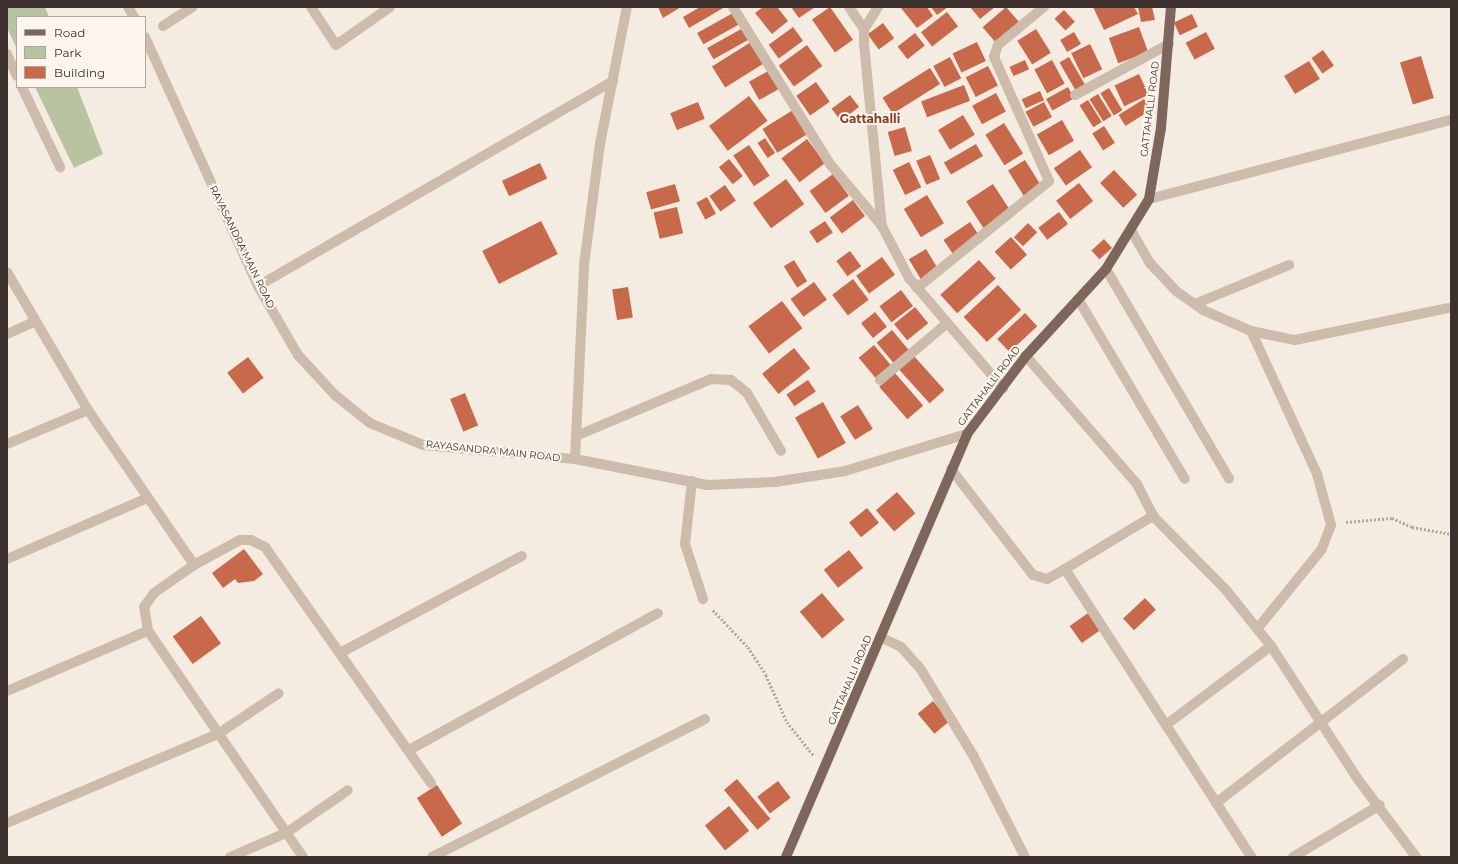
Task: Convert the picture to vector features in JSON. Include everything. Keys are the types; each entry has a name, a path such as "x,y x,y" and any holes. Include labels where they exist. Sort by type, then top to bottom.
{"main road":[{"name":"GATTAHALLI ROAD","path":"786,857 825,771 880,637 967,434 1004,388 1026,356 1106,269 1132,232 1149,199 1161,128 1169,44 1170,7"}],"street":[{"path":"128,7 133,16"},
{"path":"163,26 192,7"},
{"path":"311,7 336,45 390,7"},
{"path":"575,459 584,265 613,81 627,7"},
{"path":"732,7 830,164 882,226 917,288 946,324 1004,388"},
{"path":"849,7 864,29 874,171 882,226"},
{"path":"864,29 878,7"},
{"path":"917,288 1049,181 994,57 998,45 1044,7"},
{"name":"RAYASANDRA MAIN ROAD","path":"146,39 258,286 298,355 335,395 370,423 423,445 575,459 707,485 775,482 845,471 967,434"},
{"path":"1075,95 1169,44"},
{"path":"7,54 16,74"},
{"path":"258,286 613,81"},
{"path":"22,88 60,167"},
{"path":"1149,199 1451,120"},
{"path":"1132,232 1150,263 1176,291 1195,304 1251,331 1295,340 1448,308"},
{"path":"1195,304 1289,265"},
{"path":"1106,269 1229,480"},
{"path":"7,272 34,322 88,410 194,565"},
{"path":"1078,299 1185,479"},
{"path":"7,334 34,322"},
{"path":"880,380 946,324"},
{"path":"1251,331 1317,474 1331,525 1322,549 1257,628"},
{"path":"1026,356 1137,484 1153,516 1188,549 1257,628 1416,857"},
{"path":"576,436 712,379 731,380 747,393 781,451"},
{"path":"7,444 88,410"},
{"path":"951,469 1033,575 1047,579 1153,516"},
{"path":"692,482 685,544 703,599"},
{"path":"7,559 147,498"},
{"path":"303,857 148,631 144,607 154,593 194,565 240,540 251,540 265,547 432,783"},
{"path":"340,653 522,556"},
{"path":"1066,569 1251,857"},
{"path":"409,750 658,613"},
{"path":"7,692 148,631"},
{"path":"880,637 901,647 920,668 973,755 1025,857"},
{"path":"1166,724 1270,646"},
{"path":"1216,803 1322,723 1403,659"},
{"path":"7,823 218,734 279,693"},
{"path":"432,857 705,718"},
{"path":"230,857 286,833 348,790"},
{"path":"1292,857 1380,805"}],"path":[{"path":"1331,525 1367,517 1392,518 1412,527 1451,534"},
{"path":"703,599 748,647 766,675 787,722 825,771"}],"green space":[{"path":"7,7 45,7 49,16 16,16 16,47 7,28"},
{"path":"35,88 77,88 103,154 74,168"}],"building":[{"path":"658,7 681,7 663,18"},
{"path":"700,7 725,7 689,28 683,17"},
{"path":"763,7 777,7 788,21 772,34 755,13"},
{"path":"791,7 815,7 799,18"},
{"path":"830,7 853,40 835,52 812,20"},
{"path":"927,7 933,16 917,28 901,8"},
{"path":"931,7 948,7 937,15"},
{"path":"970,7 995,7 980,19"},
{"path":"1006,7 1021,24 998,45 983,27"},
{"path":"1093,7 1134,7 1138,14 1104,30"},
{"path":"1138,7 1152,7 1155,20 1141,22"},
{"path":"1064,10 1075,22 1065,31 1054,19"},
{"path":"947,12 958,26 932,47 921,32"},
{"path":"733,13 739,24 703,44 697,33"},
{"path":"1192,14 1198,27 1180,35 1174,22"},
{"path":"883,23 894,38 879,50 868,34"},
{"path":"793,27 803,41 779,58 769,45"},
{"path":"1139,27 1148,52 1118,63 1109,38"},
{"path":"743,28 749,39 713,59 707,48"},
{"path":"1036,29 1051,53 1032,64 1017,41"},
{"path":"1074,32 1081,44 1067,52 1060,40"},
{"path":"1206,32 1215,49 1195,60 1186,43"},
{"path":"915,33 925,46 908,59 898,47"},
{"path":"751,42 764,63 725,88 712,66"},
{"path":"977,42 986,61 961,72 953,53"},
{"path":"1090,44 1102,69 1083,78 1071,53"},
{"path":"807,45 822,66 794,87 779,66"},
{"path":"1323,50 1334,66 1322,74 1312,58"},
{"path":"1421,56 1434,98 1413,105 1400,62"},
{"path":"950,57 961,78 944,87 933,66"},
{"path":"1069,57 1085,85 1075,90 1059,62"},
{"path":"1025,60 1029,69 1014,76 1009,67"},
{"path":"1052,60 1065,84 1047,93 1034,69"},
{"path":"1309,61 1320,79 1295,94 1284,76"},
{"path":"988,66 998,86 976,97 966,77"},
{"path":"930,68 940,84 893,114 883,98"},
{"path":"770,70 780,88 759,100 749,82"},
{"path":"1139,74 1149,95 1124,106 1115,85"},
{"path":"816,82 830,102 810,115 796,96"},
{"path":"964,85 970,101 927,117 921,101"},
{"path":"1068,87 1074,98 1052,110 1046,99"},
{"path":"1109,88 1122,110 1114,115 1100,93"},
{"path":"1040,91 1044,100 1026,108 1022,99"},
{"path":"996,93 1006,112 982,124 972,106"},
{"path":"1098,94 1112,116 1103,121 1090,99"},
{"path":"850,95 859,107 841,121 832,109"},
{"path":"749,96 768,121 728,151 709,126"},
{"path":"1144,99 1151,110 1125,126 1119,115"},
{"path":"1088,100 1102,122 1093,127 1080,105"},
{"path":"698,102 705,119 677,130 670,113"},
{"path":"1044,102 1052,117 1033,127 1025,112"},
{"path":"793,110 808,134 777,153 762,129"},
{"path":"963,115 975,135 950,150 938,130"},
{"path":"1062,120 1074,141 1049,155 1037,134"},
{"path":"1004,123 1023,154 1004,165 985,135"},
{"path":"1104,126 1115,143 1103,150 1092,134"},
{"path":"905,127 912,151 895,156 888,132"},
{"path":"765,138 775,153 768,158 758,143"},
{"path":"807,139 825,163 799,182 781,158"},
{"path":"976,144 983,156 951,175 944,162"},
{"path":"749,145 770,176 754,186 733,156"},
{"path":"1080,150 1092,167 1066,186 1054,168"},
{"path":"930,155 940,179 926,185 916,161"},
{"path":"729,159 743,176 733,184 719,167"},
{"path":"1025,160 1041,186 1024,197 1008,171"},
{"path":"909,162 921,187 905,195 893,170"},
{"path":"540,163 547,178 509,196 502,181"},
{"path":"1114,170 1137,195 1123,208 1100,183"},
{"path":"833,174 849,196 825,213 810,191"},
{"path":"786,179 804,204 771,228 753,203"},
{"path":"1079,183 1093,201 1070,219 1056,201"},
{"path":"675,184 680,201 651,210 646,192"},
{"path":"993,184 1011,212 984,229 966,201"},
{"path":"725,185 736,201 720,211 709,196"},
{"path":"927,195 944,223 921,237 904,209"},
{"path":"707,197 716,214 705,219 696,203"},
{"path":"853,200 865,216 842,233 830,217"},
{"path":"677,207 683,233 660,239 654,212"},
{"path":"1059,212 1068,224 1047,240 1038,228"},
{"path":"541,221 558,254 499,284 482,251"},
{"path":"825,221 833,233 817,243 809,232"},
{"path":"970,222 980,237 954,255 943,240"},
{"path":"1028,223 1037,232 1023,246 1014,237"},
{"path":"1011,237 1027,255 1011,270 995,252"},
{"path":"1104,239 1112,248 1099,259 1091,250"},
{"path":"926,249 938,269 921,279 909,259"},
{"path":"850,251 861,266 847,276 836,261"},
{"path":"882,257 895,275 869,294 856,276"},
{"path":"794,260 807,281 797,288 784,266"},
{"path":"979,260 996,279 957,313 940,295"},
{"path":"853,279 869,300 848,315 832,295"},
{"path":"814,282 827,300 803,317 791,299"},
{"path":"998,285 1021,310 987,342 964,317"},
{"path":"628,287 633,318 617,320 612,290"},
{"path":"901,290 913,306 891,322 879,306"},
{"path":"782,301 802,328 769,353 748,326"},
{"path":"915,307 928,323 907,340 894,324"},
{"path":"875,312 887,327 873,338 861,323"},
{"path":"1025,313 1037,326 1009,352 997,339"},
{"path":"892,330 909,350 893,363 877,343"},
{"path":"874,345 891,365 875,378 859,358"},
{"path":"794,348 810,368 778,394 762,374"},
{"path":"913,355 944,390 930,403 898,368"},
{"path":"248,357 264,378 243,393 227,373"},
{"path":"895,373 923,405 907,419 879,387"},
{"path":"808,380 816,392 794,406 786,395"},
{"path":"465,393 478,425 463,431 450,399"},
{"path":"823,402 846,443 818,459 795,418"},
{"path":"858,405 873,429 855,440 840,416"},
{"path":"897,492 915,513 894,532 876,510"},
{"path":"867,508 879,523 861,537 849,522"},
{"path":"244,549 263,574 254,581 238,583 235,579 223,588 212,573"},
{"path":"849,550 863,568 838,588 824,570"},
{"path":"822,593 844,620 822,638 800,612"},
{"path":"1145,598 1156,610 1134,630 1123,618"},
{"path":"1091,611 1103,628 1082,643 1070,626"},
{"path":"201,616 221,644 193,664 173,637"},
{"path":"933,701 950,721 934,734 918,714"},
{"path":"737,779 770,819 757,830 724,790"},
{"path":"778,781 791,798 770,813 757,797"},
{"path":"437,785 462,824 442,837 417,798"},
{"path":"729,806 749,831 725,850 705,826"}],"district":[{"name":"Gattahalli","path":"870,119"}]}
